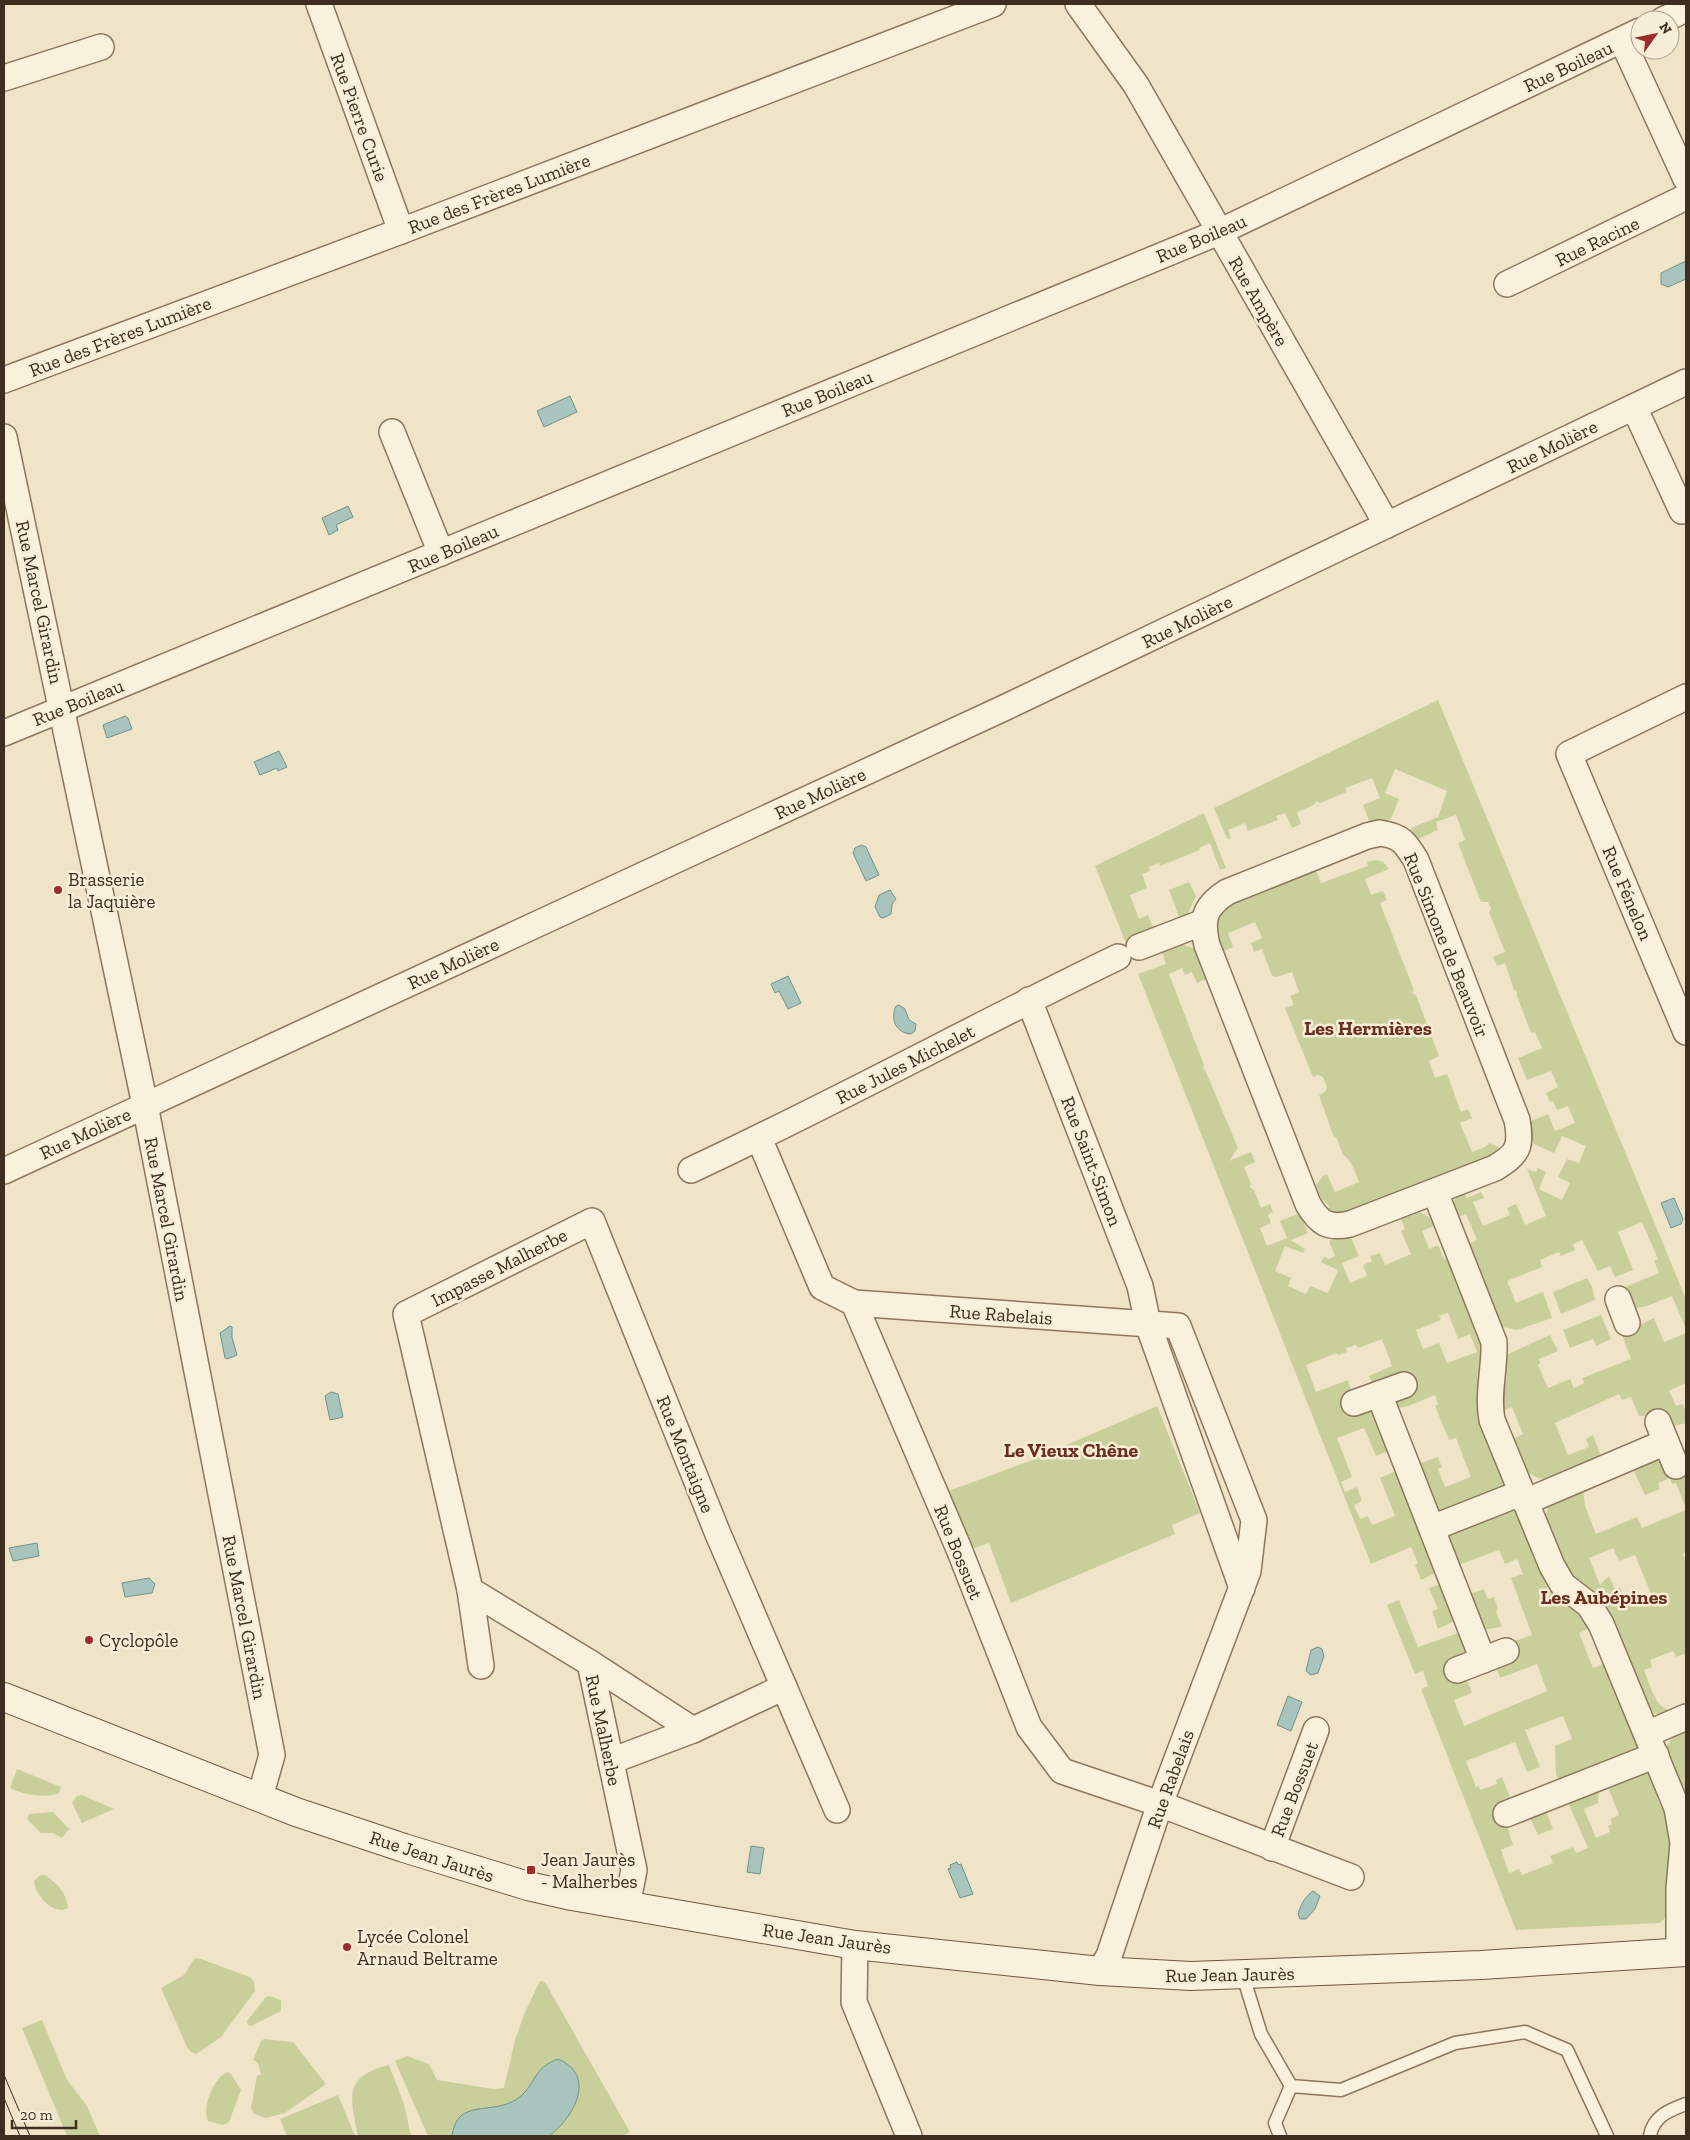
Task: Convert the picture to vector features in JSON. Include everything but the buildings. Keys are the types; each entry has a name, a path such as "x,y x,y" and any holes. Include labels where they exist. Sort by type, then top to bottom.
{"main road":[{"name":"Rue Jean Jaurès","path":"4,1697 296,1812 528,1886 627,1906 855,1945 1100,1971 1191,1976 1243,1976 1481,1965 1683,1952"}],"street":[{"name":"Rue Pierre Curie","path":"319,4 401,231"},
{"name":"Rue des Frères Lumière","path":"4,380 401,231 993,4"},
{"name":"Rue Ampère","path":"1078,4 1136,85 1387,525"},
{"name":"Rue Boileau","path":"4,733 1219,232 1630,36"},
{"path":"4,78 101,47"},
{"path":"1640,60 1686,179"},
{"name":"Rue Racine","path":"1507,284 1686,197"},
{"name":"Rue Molière","path":"4,1171 1004,708 1686,382"},
{"path":"1634,407 1682,511"},
{"path":"392,432 441,553"},
{"name":"Rue Marcel Girardin","path":"4,436 10,495 62,708 145,1105 272,1755 260,1797"},
{"name":"Rue Fénelon","path":"1684,1020 1569,754 1686,697"},
{"name":"Rue Simone de Beauvoir","path":"1380,833 1395,835 1406,845 1416,860 1517,1120 1520,1135 1518,1148 1510,1159 1495,1168 1344,1226 1338,1227 1325,1224 1314,1216 1207,945 1203,927 1204,922 1206,913 1216,900 1227,892 1366,836 1380,833"},
{"name":"Rue Jules Michelet","path":"691,1170 759,1138 1029,1000 1128,952 1204,922"},
{"name":"Rue Saint-Simon","path":"1029,1000 1140,1286 1148,1324"},
{"path":"759,1138 822,1287 854,1303"},
{"path":"1435,1192 1494,1342 1494,1361 1488,1403 1492,1420 1556,1572 1563,1585 1589,1605 1601,1624 1677,1808 1683,1843 1683,1952"},
{"name":"Impasse Malherbe","path":"470,1590 406,1314 592,1221"},
{"name":"Rue Montaigne","path":"592,1221 718,1534 837,1810"},
{"path":"1618,1299 1627,1323"},
{"name":"Rue Rabelais","path":"854,1303 1178,1326 1254,1520 1248,1571 1160,1804 1109,1956 1100,1971"},
{"name":"Rue Bossuet","path":"854,1303 959,1549 1029,1727 1062,1771 1160,1804 1351,1878"},
{"path":"1148,1324 1242,1588"},
{"path":"1354,1403 1404,1385"},
{"path":"1379,1394 1483,1660"},
{"path":"1432,1528 1523,1497 1662,1432 1676,1466"},
{"path":"470,1590 481,1666"},
{"name":"Rue Malherbe","path":"470,1590 590,1664 634,1870 627,1906"},
{"path":"1457,1670 1506,1651"},
{"path":"590,1664 693,1730"},
{"path":"611,1762 693,1730 784,1687"},
{"path":"1506,1814 1539,1789 1652,1745 1686,1718"},
{"name":"Rue Bossuet","path":"1272,1848 1316,1730"},
{"path":"855,1945 854,2002 909,2136"}],"lane":[{"path":"1243,1976 1261,2034 1292,2086"},
{"path":"1292,2086 1341,2090 1455,2043 1525,2032 1567,2050 1607,2136"},
{"path":"1280,2136 1275,2124 1292,2086"},
{"path":"1650,2136 1651,2130 1663,2113 1686,2104"}],"green space":[{"path":"1438,700 1686,1299 1686,1329 1672,1296 1647,1306 1628,1310 1620,1289 1659,1273 1654,1261 1658,1259 1642,1222 1618,1232 1633,1270 1615,1277 1610,1266 1598,1271 1582,1240 1573,1244 1575,1250 1561,1256 1559,1252 1540,1260 1542,1267 1507,1281 1516,1303 1543,1292 1552,1318 1517,1330 1503,1327 1497,1320 1463,1247 1477,1240 1466,1214 1452,1219 1451,1210 1453,1203 1463,1190 1467,1198 1481,1192 1484,1198 1473,1202 1483,1226 1510,1215 1507,1208 1516,1204 1525,1225 1546,1216 1527,1169 1536,1172 1538,1168 1546,1172 1539,1189 1562,1200 1570,1183 1558,1177 1567,1159 1579,1163 1586,1146 1562,1136 1554,1153 1534,1144 1527,1123 1548,1114 1555,1131 1575,1123 1568,1106 1557,1110 1553,1101 1550,1102 1546,1093 1558,1087 1551,1071 1527,1080 1518,1058 1542,1048 1535,1032 1531,1033 1505,963 1497,966 1493,957 1505,952 1489,912 1491,909 1488,902 1481,902 1458,843 1465,840 1456,815 1436,822 1438,830 1416,840 1411,828 1438,817 1447,791 1395,769 1385,793 1399,799 1391,819 1371,826 1363,805 1380,798 1372,778 1345,788 1347,792 1320,803 1316,801 1314,805 1297,812 1301,824 1292,828 1285,813 1276,816 1278,820 1248,831 1245,823 1228,830 1231,838 1227,839 1214,808"},
{"path":"1204,813 1226,868 1220,870 1210,843 1199,848 1200,850 1160,866 1159,863 1149,867 1150,871 1142,874 1147,888 1130,895 1139,919 1148,915 1155,932 1126,943 1095,866"},
{"path":"1376,860 1383,862 1389,869 1365,879 1371,895 1383,891 1387,900 1380,903 1414,990 1412,993 1416,995 1439,1056 1429,1061 1435,1078 1447,1074 1461,1112 1468,1109 1472,1118 1460,1123 1472,1152 1490,1143 1504,1150 1496,1157 1337,1216 1324,1209 1330,1207 1320,1197 1316,1185 1327,1174 1335,1192 1359,1182 1351,1163 1343,1155 1336,1137 1334,1138 1319,1095 1325,1092 1327,1087 1323,1077 1318,1075 1313,1077 1285,1008 1294,1005 1290,996 1299,992 1292,972 1276,977 1272,976 1262,949 1254,952 1251,943 1262,938 1255,922 1228,933 1233,947 1220,953 1215,922 1222,907 1316,870 1321,883 1368,866 1367,862"},
{"path":"1189,882 1196,896 1185,920 1181,922 1169,890"},
{"path":"1174,944 1189,946 1202,958 1212,977 1197,983 1192,972 1185,975 1182,968 1169,974 1204,1065 1203,1068 1238,1148 1229,1161 1251,1152 1255,1162 1244,1167 1251,1184 1250,1187 1254,1190 1261,1208 1270,1204 1273,1212 1268,1215 1271,1223 1260,1228 1267,1246 1287,1238 1280,1221 1300,1213 1308,1233 1291,1240 1305,1249 1303,1253 1285,1246 1275,1271 1291,1278 1288,1286 1306,1294 1310,1286 1328,1293 1338,1270 1321,1262 1324,1257 1329,1259 1335,1256 1329,1241 1349,1233 1359,1256 1342,1263 1350,1283 1367,1276 1363,1265 1372,1261 1370,1256 1380,1253 1385,1265 1411,1254 1401,1231 1405,1229 1399,1214 1420,1212 1436,1225 1422,1231 1429,1249 1438,1245 1444,1259 1450,1257 1480,1324 1505,1475 1504,1483 1500,1490 1443,1514 1437,1511 1415,1465 1438,1457 1442,1467 1438,1469 1445,1487 1471,1477 1456,1438 1449,1440 1435,1406 1438,1404 1435,1395 1408,1406 1394,1409 1375,1390 1369,1376 1392,1366 1382,1339 1358,1348 1356,1345 1346,1348 1347,1352 1338,1355 1337,1353 1306,1365 1316,1392 1348,1380 1353,1398 1375,1411 1393,1449 1376,1456 1364,1428 1337,1438 1352,1477 1341,1482 1345,1492 1357,1487 1362,1501 1354,1505 1360,1519 1368,1516 1372,1525 1395,1516 1380,1478 1400,1469 1440,1571 1421,1580 1415,1565 1418,1563 1411,1547 1371,1564 1138,974 1166,964 1161,949","holes":["1448,1313 1458,1339 1470,1334 1477,1352 1447,1363 1439,1343 1423,1349 1416,1330 1441,1320 1439,1316"]},
{"path":"1587,1278 1592,1287 1595,1300 1561,1314 1553,1292"},
{"path":"1601,1315 1611,1339 1596,1346 1593,1339 1570,1348 1563,1330"},
{"path":"1654,1318 1664,1342 1686,1333 1686,1383 1669,1391 1676,1406 1683,1404 1686,1413 1686,1423 1667,1428 1660,1411 1647,1416 1639,1416 1631,1397 1622,1400 1619,1394 1555,1423 1568,1455 1589,1447 1586,1439 1593,1435 1603,1462 1567,1477 1556,1479 1545,1479 1535,1476 1525,1469 1515,1457 1521,1454 1517,1444 1511,1446 1509,1441 1523,1434 1512,1407 1497,1413 1504,1356 1550,1335 1558,1351 1539,1359 1540,1363 1538,1365 1548,1388 1570,1379 1574,1388 1584,1383 1582,1378 1631,1359 1622,1335 1624,1332"},
{"path":"1157,1406 1200,1513 1172,1525 1175,1534 1011,1603 989,1543 969,1550 946,1492 1027,1462"},
{"path":"1649,1460 1664,1464 1673,1478 1685,1473 1686,1468 1686,1509 1676,1483 1672,1484 1670,1478 1658,1483 1660,1489 1645,1495 1632,1467"},
{"path":"1583,1488 1585,1506 1596,1534 1637,1517 1642,1528 1686,1510 1686,1552 1683,1554 1686,1563 1686,1657 1684,1654 1676,1657 1673,1651 1650,1660 1652,1667 1644,1670 1657,1701 1666,1709 1672,1710 1663,1715 1654,1713 1646,1707 1569,1579 1545,1518 1548,1507 1554,1499","holes":["1613,1548 1619,1561 1635,1555 1652,1596 1628,1606 1620,1587 1615,1589 1609,1576 1600,1585 1589,1558"]},
{"path":"1508,1508 1522,1518 1594,1626 1579,1633 1593,1668 1608,1662 1639,1747 1633,1756 1561,1785 1556,1774 1555,1746 1572,1739 1563,1716 1525,1730 1540,1767 1527,1772 1515,1742 1466,1761 1476,1787 1479,1786 1480,1790 1497,1784 1496,1780 1502,1777 1513,1805 1506,1822 1513,1845 1501,1850 1509,1873 1519,1869 1522,1875 1553,1863 1550,1856 1573,1847 1576,1853 1588,1848 1566,1798 1599,1784 1598,1803 1584,1809 1596,1838 1610,1832 1608,1826 1612,1824 1610,1819 1619,1815 1606,1782 1640,1772 1652,1777 1664,1795 1657,1798 1662,1809 1669,1806 1675,1849 1665,1918 1660,1923 1516,1930 1421,1689 1428,1686 1423,1671 1415,1674 1387,1605 1399,1600 1418,1647 1464,1631 1470,1645 1465,1675 1472,1693 1454,1700 1464,1726 1547,1691 1537,1664 1500,1678 1495,1663 1512,1642 1532,1635 1511,1578 1523,1574 1517,1559 1505,1564 1499,1550 1456,1566 1448,1540 1451,1532"},
{"path":"1445,1582 1460,1618 1438,1629 1432,1611 1438,1609 1429,1588"},
{"path":"1484,1589 1488,1599 1494,1597 1498,1609 1496,1611 1502,1627 1481,1630 1467,1595"},
{"path":"1686,1727 1686,1812 1669,1770 1666,1753 1670,1740"},
{"path":"17,1769 61,1787 59,1793 48,1796 34,1795 10,1788"},
{"path":"82,1795 114,1809 82,1823 72,1803 77,1796"},
{"path":"1544,1806 1553,1829 1538,1835 1528,1813"},
{"path":"53,1812 70,1828 62,1838 53,1833 41,1833 27,1819 29,1814"},
{"path":"45,1875 61,1889 68,1908 63,1910 51,1907 41,1898 34,1881 39,1876"},
{"path":"198,1958 250,1977 254,1982 255,1991 221,2037 196,2054 187,2047 161,1988 184,1975 194,1959"},
{"path":"540,1981 545,1982 630,2132 622,2136 428,2136 395,2061 407,2056 429,2064 437,2080 493,2089 504,2088 515,2040 525,2012"},
{"path":"269,1996 281,2000 281,2011 251,2026 248,2025 247,2021 265,1998"},
{"path":"42,2020 67,2080 87,2106 100,2136 67,2136 22,2028"},
{"path":"264,2039 293,2042 326,2084 285,2113 266,2118 254,2114 251,2108 257,2076 261,2074 258,2063 253,2060 261,2041"},
{"path":"389,2065 404,2104 411,2136 358,2136 353,2110 353,2090 363,2076"},
{"path":"228,2072 241,2090 229,2122 223,2125 208,2121 206,2109 214,2086"},
{"path":"338,2095 355,2136 287,2136 280,2119"}],"water":[{"path":"1686,261 1686,279 1668,287 1661,284 1661,273"},
{"path":"570,396 577,412 544,427 537,411"},
{"path":"348,506 353,517 336,525 338,530 329,535 322,518"},
{"path":"125,716 128,718 132,729 107,738 103,725"},
{"path":"279,751 287,767 278,771 277,768 260,775 254,762"},
{"path":"861,845 866,847 879,875 866,881 853,853 855,848"},
{"path":"890,890 896,899 892,904 891,914 883,918 880,917 875,907 879,895"},
{"path":"788,976 801,1003 788,1009 779,991 775,993 771,984"},
{"path":"899,1005 905,1009 909,1020 916,1024 915,1031 911,1034 901,1031 894,1021 894,1011 896,1006"},
{"path":"1674,1198 1683,1219 1681,1224 1671,1228 1661,1203"},
{"path":"230,1326 232,1327 232,1337 237,1355 227,1359 225,1358 220,1333"},
{"path":"331,1392 338,1394 343,1417 330,1420 325,1396"},
{"path":"37,1543 39,1556 13,1561 9,1548"},
{"path":"149,1578 155,1584 152,1593 125,1597 122,1583"},
{"path":"1318,1647 1322,1649 1324,1656 1318,1673 1311,1675 1306,1671 1311,1650"},
{"path":"1288,1696 1302,1702 1291,1731 1277,1725"},
{"path":"751,1846 764,1848 760,1874 747,1872"},
{"path":"957,1862 958,1865 961,1864 973,1894 960,1898 948,1869 951,1868 950,1865"},
{"path":"1313,1891 1320,1896 1315,1909 1306,1919 1300,1919 1298,1914 1300,1907"},
{"path":"558,2059 570,2066 577,2076 579,2086 573,2108 566,2119 549,2136 452,2136 455,2124 461,2116 477,2109 507,2104 517,2099 528,2089 543,2067"}],"tram line":[{"path":"4,2075 30,2136"},
{"path":"4,2098 20,2136"}],"place":[{"name":"Brasserie la Jaquière","path":"58,890"},
{"name":"Cyclopôle","path":"89,1640"},
{"name":"Jean Jaurès - Malherbes","path":"531,1870"},
{"name":"Lycée Colonel Arnaud Beltrame","path":"347,1947"}],"district":[{"name":"Les Hermières","path":"1368,1028"},
{"name":"Le Vieux Chêne","path":"1071,1450"},
{"name":"Les Aubépines","path":"1604,1597"}]}
